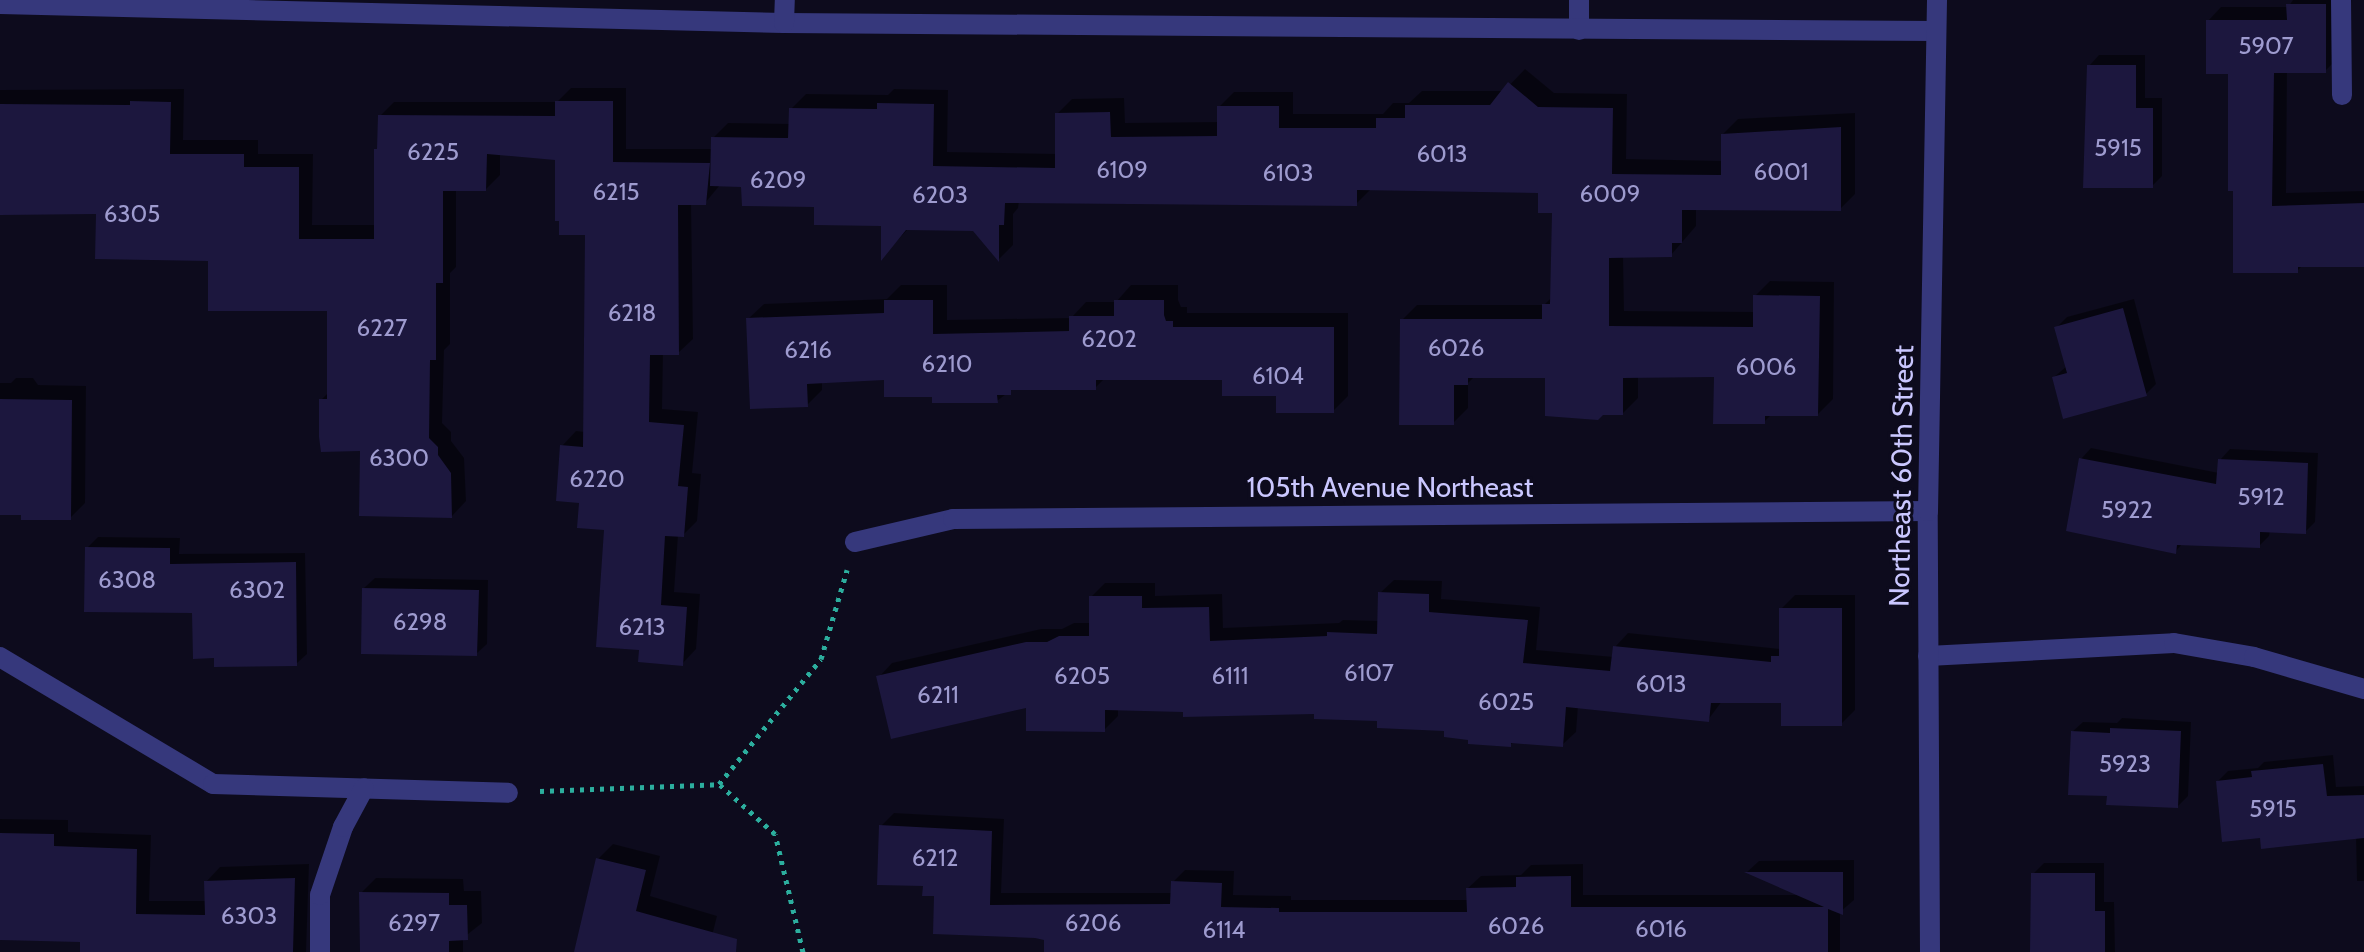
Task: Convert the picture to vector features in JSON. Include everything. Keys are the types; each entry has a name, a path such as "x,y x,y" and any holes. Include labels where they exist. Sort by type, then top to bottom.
{"street":[{"path":"784,23 785,0"},
{"path":"1579,0 1579,30"},
{"name":"Northeast 60th Street","path":"1930,952 1928,511 1937,0"},
{"path":"2341,0 2342,95"},
{"path":"0,4 784,23 1936,31"},
{"name":"105th Avenue Northeast","path":"855,542 953,519 1928,511"},
{"path":"1928,656 2174,643 2254,657 2364,689"},
{"path":"0,657 213,784 508,793"},
{"path":"320,952 320,895 343,827 364,788"}],"path":[{"path":"719,784 821,659 855,542"},
{"path":"508,793 719,784 775,834 803,952"}],"building":[{"path":"2286,4 2326,4 2326,73 2274,73 2272,206 2364,203 2364,267 2298,267 2298,273 2233,273 2233,191 2228,191 2228,74 2206,74 2206,20 2287,20"},
{"path":"2087,65 2136,65 2136,108 2153,108 2153,188 2083,188"},
{"path":"1508,82 1538,107 1613,108 1612,174 1721,175 1721,134 1841,127 1841,211 1682,210 1682,243 1672,243 1672,257 1609,258 1609,326 1753,327 1753,295 1820,296 1818,416 1765,416 1765,424 1713,424 1714,377 1623,378 1623,415 1603,415 1598,420 1545,416 1545,378 1468,378 1468,385 1454,385 1454,425 1399,425 1400,319 1542,319 1542,304 1550,304 1552,213 1538,213 1538,193 1357,190 1357,206 1005,203 1004,225 999,225 999,262 973,231 906,230 881,261 881,226 814,225 814,207 742,206 741,187 710,186 711,137 788,138 789,108 877,109 877,103 934,104 933,166 1055,168 1055,113 1110,112 1111,137 1217,136 1217,106 1279,106 1279,128 1376,128 1376,118 1405,118 1405,105 1490,105"},
{"path":"130,101 171,102 170,154 244,154 244,167 299,167 299,239 374,239 374,149 377,149 378,115 555,116 555,101 613,101 613,162 710,163 706,205 678,205 679,355 650,355 649,422 684,425 678,486 688,487 684,537 665,536 661,605 687,607 683,666 638,662 639,650 596,647 604,530 577,528 579,503 556,501 560,445 583,447 585,235 559,235 559,221 555,221 555,160 487,154 486,191 443,191 443,283 436,283 436,360 430,360 429,438 438,447 438,455 451,473 452,518 359,516 360,451 321,452 319,399 327,399 327,311 208,311 208,261 95,259 96,214 0,215 0,104 130,105"},
{"path":"884,300 933,300 933,334 1069,331 1069,316 1114,316 1114,300 1164,300 1166,321 1173,321 1173,327 1334,327 1334,413 1276,413 1276,396 1222,396 1222,380 1096,380 1096,390 1011,390 1011,395 997,395 998,403 932,403 932,397 884,397 884,380 807,384 808,407 750,409 746,318 884,313"},
{"path":"2123,308 2147,396 2063,419 2052,377 2067,373 2054,327"},
{"path":"0,399 72,400 71,520 21,520 21,515 0,515"},
{"path":"2079,458 2216,484 2218,459 2308,463 2306,534 2260,532 2260,548 2177,545 2176,554 2066,531"},
{"path":"85,547 170,548 170,564 296,562 297,666 214,667 214,658 193,659 192,613 84,612"},
{"path":"362,588 479,590 477,656 361,654"},
{"path":"1378,592 1429,594 1429,612 1528,620 1523,663 1610,671 1613,646 1771,662 1771,656 1779,656 1779,608 1842,608 1842,726 1781,726 1781,703 1711,703 1709,722 1566,707 1563,747 1511,743 1511,747 1468,744 1468,740 1444,737 1444,731 1377,728 1377,721 1314,719 1314,714 1183,717 1183,712 1105,710 1105,732 1026,731 1026,708 891,739 876,676 1026,642 1047,642 1059,636 1089,636 1089,596 1142,596 1142,608 1209,607 1210,641 1327,636 1327,632 1377,634"},
{"path":"2110,728 2181,731 2178,808 2106,805 2107,796 2068,795 2071,731 2110,733"},
{"path":"2323,764 2327,796 2364,795 2364,838 2261,849 2260,838 2222,842 2216,781 2252,777 2251,771"},
{"path":"879,825 992,831 990,905 1170,904 1171,881 1222,883 1221,907 1279,908 1279,912 1467,912 1466,888 1516,887 1516,877 1571,876 1571,907 1824,907 1744,872 1843,872 1843,915 1828,909 1828,952 1044,952 1044,940 1035,938 933,934 934,896 922,896 923,886 877,885"},
{"path":"0,833 54,834 54,846 137,849 136,914 205,915 204,881 295,878 293,952 80,952 80,942 0,940"},
{"path":"596,858 646,870 636,911 737,939 736,952 574,952"},
{"path":"2031,873 2095,873 2095,911 2105,911 2105,952 2030,952"},
{"path":"359,892 449,893 449,905 467,905 468,940 449,941 449,952 360,952"}]}
